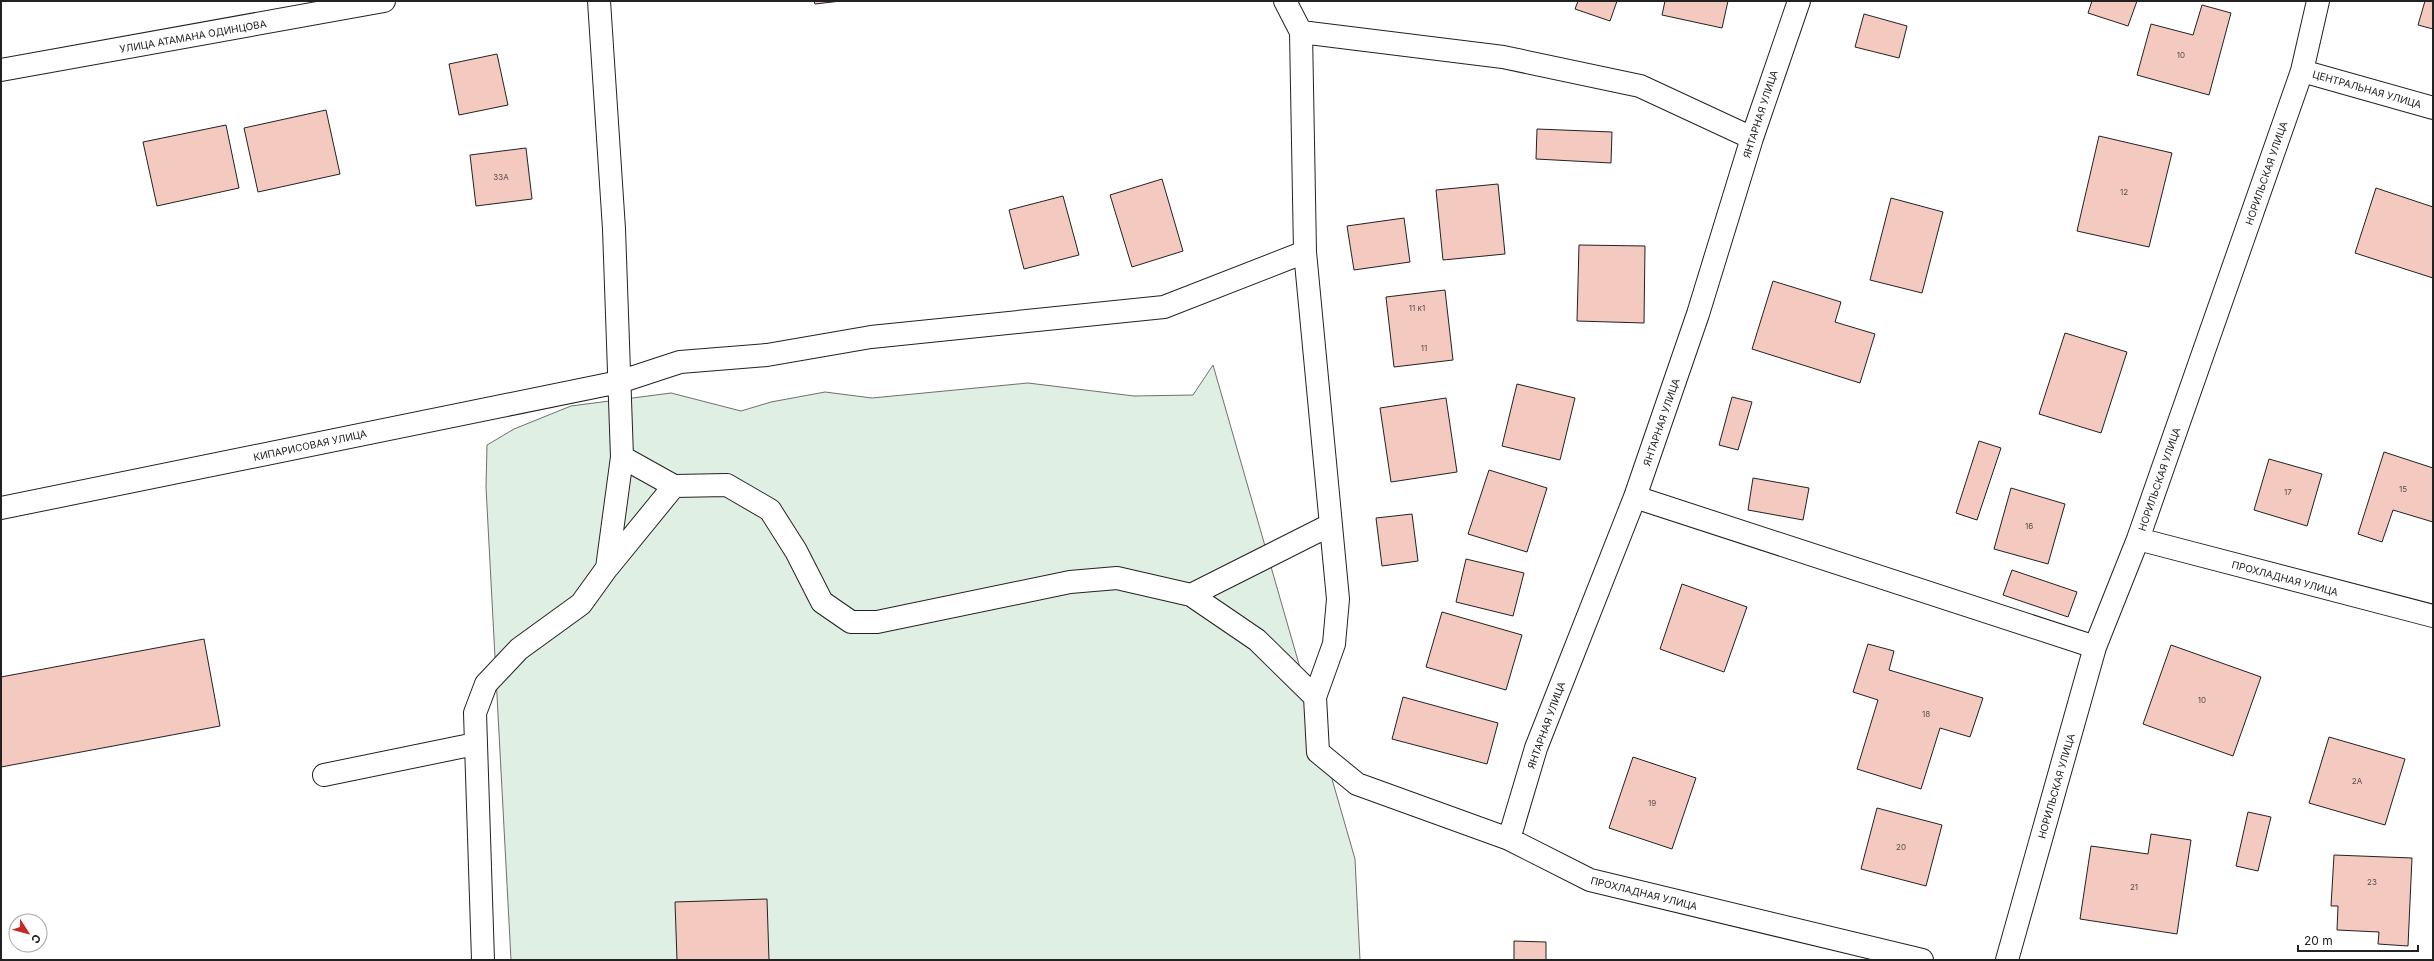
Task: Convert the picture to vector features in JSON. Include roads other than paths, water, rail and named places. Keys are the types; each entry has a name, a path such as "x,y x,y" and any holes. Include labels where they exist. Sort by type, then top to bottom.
{"street":[{"name":"УЛИЦА АТАМАНА ОДИНЦОВА","path":"1,70 384,1"},
{"path":"599,1 614,230 622,457 607,568"},
{"path":"622,457 674,486 727,485 770,510 796,552 822,602 851,622 877,622 1070,582 1117,578 1190,595 1257,640 1316,697 1334,644 1338,599 1304,252 1301,32 1285,1"},
{"name":"ЯНТАРНАЯ УЛИЦА","path":"1509,839 1536,748 1635,497 1698,314 1752,138 1799,1"},
{"name":"НОРИЛЬСКАЯ УЛИЦА","path":"2007,960 2095,647 2138,539 2302,70 2318,1"},
{"path":"1301,32 1503,57 1640,86 1752,138"},
{"name":"ЦЕНТРАЛЬНАЯ УЛИЦА","path":"2302,70 2433,108"},
{"name":"КИПАРИСОВАЯ УЛИЦА","path":"1,508 619,382 680,362 768,355 871,337 1164,307 1304,252"},
{"path":"483,960 474,713 486,684 519,650 581,604 607,568 674,486"},
{"path":"1635,497 2095,647"},
{"path":"1190,595 1330,525"},
{"name":"ПРОХЛАДНАЯ УЛИЦА","path":"2138,539 2433,616"},
{"name":"ПРОХЛАДНАЯ УЛИЦА","path":"1316,697 1318,752 1357,784 1509,839 1590,880 1922,960"},
{"path":"324,775 475,744"}]}
